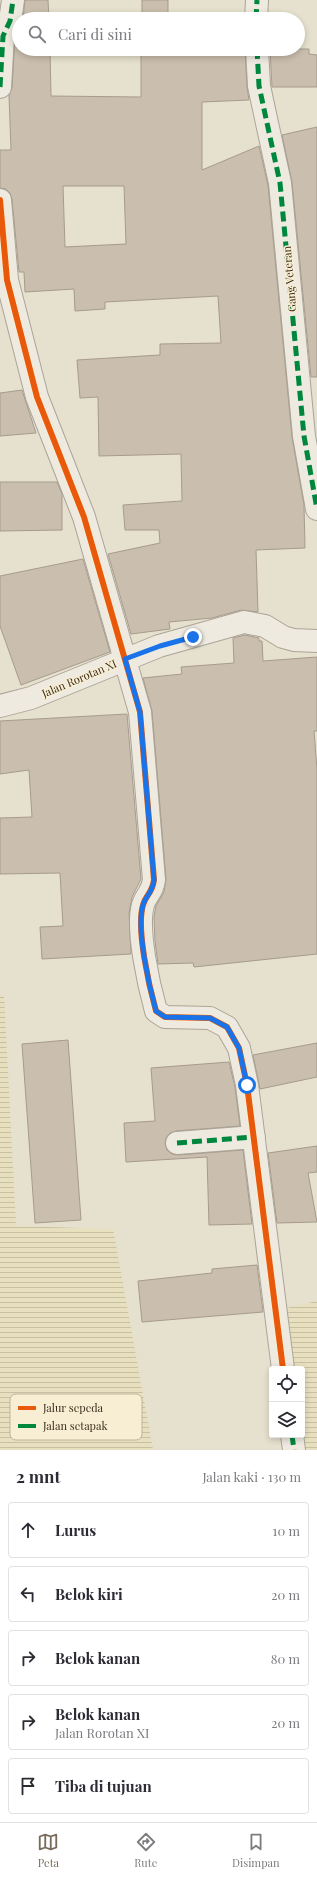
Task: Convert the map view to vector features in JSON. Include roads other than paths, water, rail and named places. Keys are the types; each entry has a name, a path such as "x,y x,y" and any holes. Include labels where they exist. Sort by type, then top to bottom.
{"street":[{"path":"0,87 3,36 10,21 13,0"},
{"path":"256,12 257,0"},
{"name":"Gang Veteran","path":"257,56 259,86 280,183 304,436 317,510"},
{"path":"0,200 7,280 37,397 84,517 140,712 154,880 153,891 144,903 141,919 145,964 150,989 156,1011 165,1017 210,1018 227,1027 239,1048 247,1085 283,1366"},
{"name":"Jalan Rorotan XI","path":"0,706 30,698 160,646 244,622 265,626 283,637 294,640 317,641"},
{"path":"177,1143 254,1137"},
{"path":"292,1438 294,1450"}]}
